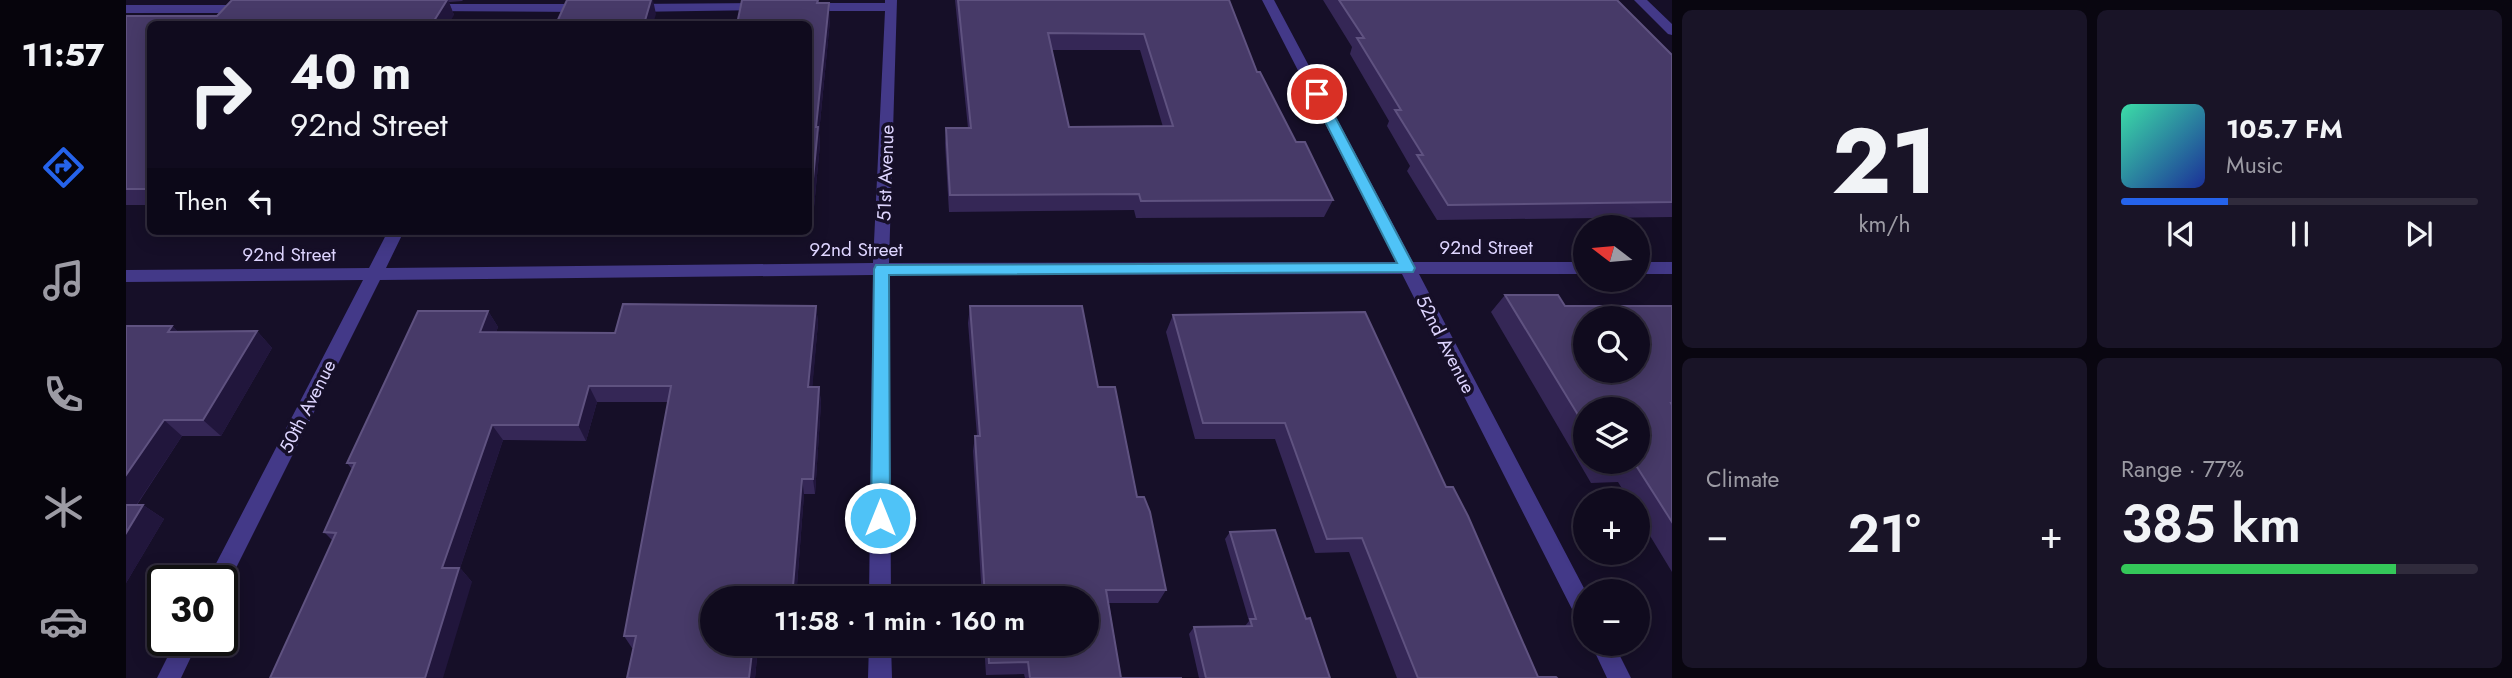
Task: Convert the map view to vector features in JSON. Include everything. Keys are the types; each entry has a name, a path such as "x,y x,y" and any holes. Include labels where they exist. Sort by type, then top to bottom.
{"street":[{"name":"52nd Avenue","path":"1268,0 1573,588"},
{"path":"1640,0 1672,31"},
{"path":"126,9 179,4 256,9"},
{"path":"787,8 891,4"},
{"name":"51st Avenue","path":"880,586 881,269 891,4"},
{"path":"419,8 595,8"},
{"path":"622,8 773,8"},
{"name":"50th Avenue","path":"226,565 394,235"},
{"name":"92nd Street","path":"126,276 881,269 1573,268"},
{"path":"1650,268 1672,268"},
{"path":"169,678 180,656"},
{"path":"880,656 880,678"},
{"path":"1608,656 1619,678"}],"building":[{"path":"232,0 447,0 434,21 147,21 147,189 126,189 126,16 217,16"},
{"path":"567,0 651,0 645,21 557,21"},
{"path":"742,0 818,0 817,3 829,3 812,189 812,21 738,21"},
{"path":"958,0 1229,0 1257,72 1260,72 1296,142 1305,142 1333,200 1141,201 1139,194 950,195 946,128 971,128","holes":["1048,33 1144,34 1173,126 1069,127"]},
{"path":"1339,0 1617,0 1672,55 1672,202 1448,205 1417,155 1423,155 1395,110 1401,110 1357,38 1364,38"},
{"path":"1505,295 1558,295 1565,306 1573,306 1573,383 1650,383 1650,306 1672,306 1672,522 1641,474 1650,474 1650,397 1573,397 1573,407"},
{"path":"623,304 816,306 808,387 819,387 813,479 802,479 793,586 700,586 700,656 752,656 749,678 627,678 636,636 624,636 671,386 589,386 578,425 492,425 442,568 459,568 425,678 270,678 336,533 324,532 355,463 347,463 418,311 488,311 480,332 615,333"},
{"path":"970,306 1082,306 1098,387 1115,387 1137,497 1144,497 1150,512 1166,590 1106,590 1121,678 1030,678 1028,662 989,663 989,656 1099,656 1099,586 984,586 975,436 980,436"},
{"path":"1365,312 1446,487 1453,487 1468,516 1538,677 1557,678 1418,678 1362,538 1327,539 1285,423 1203,423 1173,315"},
{"path":"126,326 172,326 168,332 257,331 203,420 164,420 126,475"},
{"path":"126,505 143,505 126,533"},
{"path":"1275,530 1306,619 1310,618 1330,678 1206,678 1194,627 1252,626 1250,619 1256,619 1230,532"}],"route":[{"path":"880,518 881,269 1407,268 1317,94"}]}
